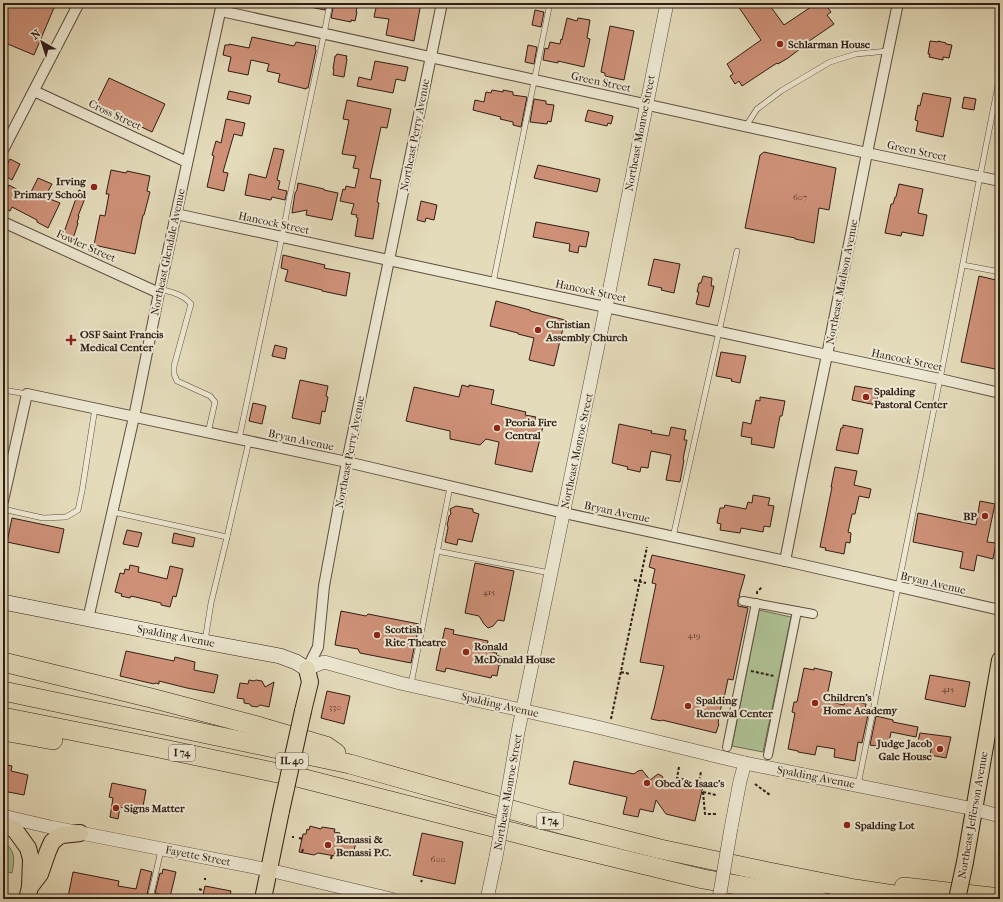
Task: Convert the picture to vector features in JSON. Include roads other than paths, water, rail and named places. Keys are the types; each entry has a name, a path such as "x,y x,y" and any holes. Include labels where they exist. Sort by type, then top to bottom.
{"highway":[{"path":"3,662 151,698 326,746 350,764"},
{"name":"I 74","path":"3,691 350,764 565,825 660,849 855,889 920,899"},
{"name":"I 74","path":"3,717 152,746 297,777 703,879 818,899"},
{"path":"3,731 360,793"},
{"path":"752,869 1000,898"},
{"path":"703,879 752,899"}],"main road":[{"name":"Spalding Avenue","path":"3,602 280,656 296,662 307,670"},
{"name":"Northeast Jefferson Avenue","path":"957,899 965,862 1000,660"},
{"name":"IL 40","path":"262,899 310,682 307,670"},
{"path":"3,824 15,830 28,848 31,859 29,893"},
{"path":"29,893 40,874 52,842 62,835 80,833"}],"street":[{"path":"3,150 79,3"},
{"name":"Northeast Perry Avenue","path":"307,670 318,648 324,586 347,462 442,3"},
{"name":"Northeast Monroe Street","path":"487,899 550,573 564,513 606,307 666,3"},
{"name":"Northeast Madison Avenue","path":"785,561 800,480 828,355 898,3"},
{"name":"Green Street","path":"221,7 324,34 431,58 1000,181"},
{"name":"Northeast Glendale Avenue","path":"88,619 134,417 221,7"},
{"name":"Cross Street","path":"34,91 187,162"},
{"name":"Hancock Street","path":"176,214 1000,393"},
{"name":"Fowler Street","path":"3,222 160,291"},
{"path":"3,501 27,394"},
{"name":"Bryan Avenue","path":"27,394 347,462 564,513 1000,610"},
{"path":"743,601 813,614"},
{"path":"726,747 756,603"},
{"path":"768,755 797,611"},
{"name":"Spalding Avenue","path":"307,670 324,662 411,685 745,763 974,808 1000,816"},
{"path":"718,899 740,781 745,763"},
{"name":"Fayette Street","path":"3,816 80,833 269,870 370,896 391,899"}],"lane":[{"path":"239,439 330,3"},
{"path":"493,283 550,3"},
{"path":"746,126 757,109 782,91 830,62 856,54 888,51"},
{"path":"858,785 1000,75"},
{"path":"674,537 737,251"},
{"path":"963,265 1000,272"},
{"path":"160,291 181,296 190,304 174,366 174,374 177,381 210,396 215,402 208,433"},
{"path":"3,390 27,394"},
{"path":"3,509 43,518 66,518 78,510 95,408"},
{"path":"205,642 211,603 249,441"},
{"path":"411,685 450,486"},
{"path":"113,512 227,537"},
{"path":"437,551 550,573"},
{"path":"150,899 162,849"}],"place":[{"name":"Schlarman House","path":"780,44"},
{"name":"Irving Primary School","path":"94,187"},
{"name":"Christian Assembly Church","path":"538,330"},
{"name":"OSF Saint Francis Medical Center","path":"71,340"},
{"name":"Spalding Pastoral Center","path":"866,397"},
{"name":"Peoria Fire Central","path":"497,428"},
{"name":"BP","path":"985,516"},
{"name":"Scottish Rite Theatre","path":"377,635"},
{"name":"Ronald McDonald House","path":"466,652"},
{"name":"Children's Home Academy","path":"815,703"},
{"name":"Spalding Renewal Center","path":"688,706"},
{"name":"Judge Jacob Gale House","path":"940,749"},
{"name":"Obed & Isaac's","path":"647,783"},
{"name":"Signs Matter","path":"116,808"},
{"name":"Spalding Lot","path":"847,825"},
{"name":"Benassi & Benassi P.C.","path":"328,845"}]}
